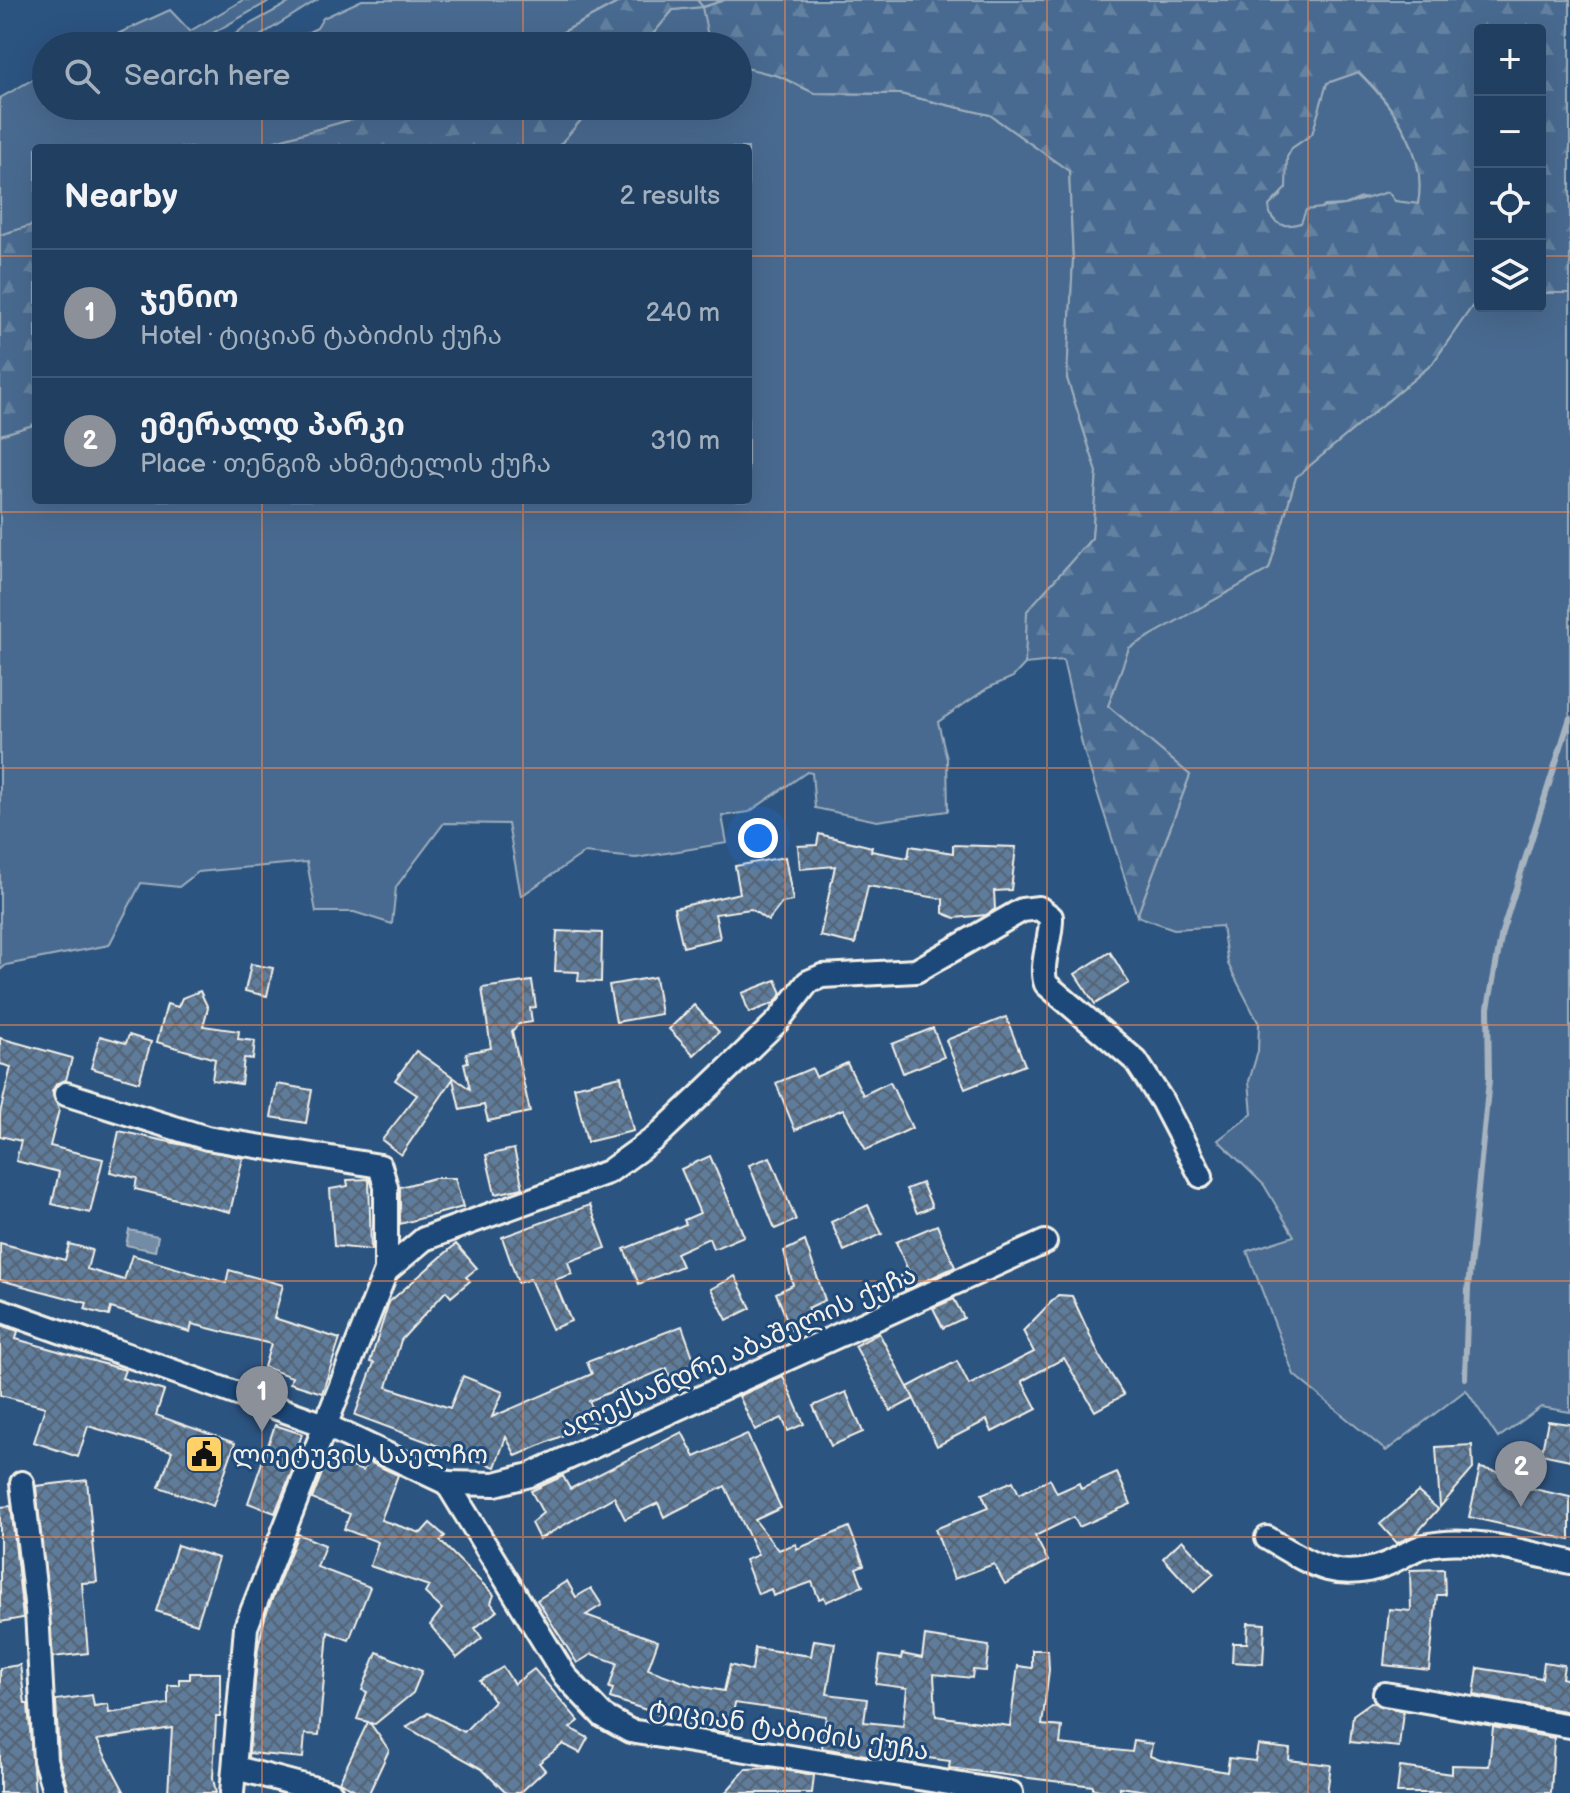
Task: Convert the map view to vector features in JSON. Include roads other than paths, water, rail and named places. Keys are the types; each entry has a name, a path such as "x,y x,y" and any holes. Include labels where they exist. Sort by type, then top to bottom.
{"street":[{"path":"386,1271 424,1239 608,1172 655,1138 705,1091 778,1021 808,982 822,976 916,971 1022,910 1039,908 1051,917 1052,936 1043,977 1046,984 1136,1061 1162,1101 1201,1176"},
{"path":"66,1094 207,1138 380,1166 386,1187 386,1271 246,1627 232,1793"},
{"name":"ალექსანდრე აბაშელის ქუჩა","path":"447,1483 495,1484 530,1475 1045,1242"},
{"path":"0,1310 325,1425 447,1483"},
{"path":"22,1483 37,1611 45,1760 55,1793"},
{"name":"ტიციან ტაბიძის ქუჩა","path":"447,1483 565,1676 603,1716 630,1731 656,1738 1011,1793"},
{"path":"1267,1538 1319,1568 1337,1572 1362,1571 1386,1564 1424,1546 1474,1542 1570,1562"},
{"path":"1385,1694 1570,1726"},
{"path":"236,1768 331,1793"}],"water":[{"path":"129,1230 158,1236 155,1251 126,1245"}],"waterway":[{"path":"1465,1378 1468,1288 1489,1080 1488,1008 1502,932 1570,718"}],"place":[{"name":"ჯენიო","path":"262,1432"},
{"name":"ლიეტუვის საელჩო","path":"204,1454"},
{"name":"ემერალდ პარკი","path":"1521,1507"}]}
